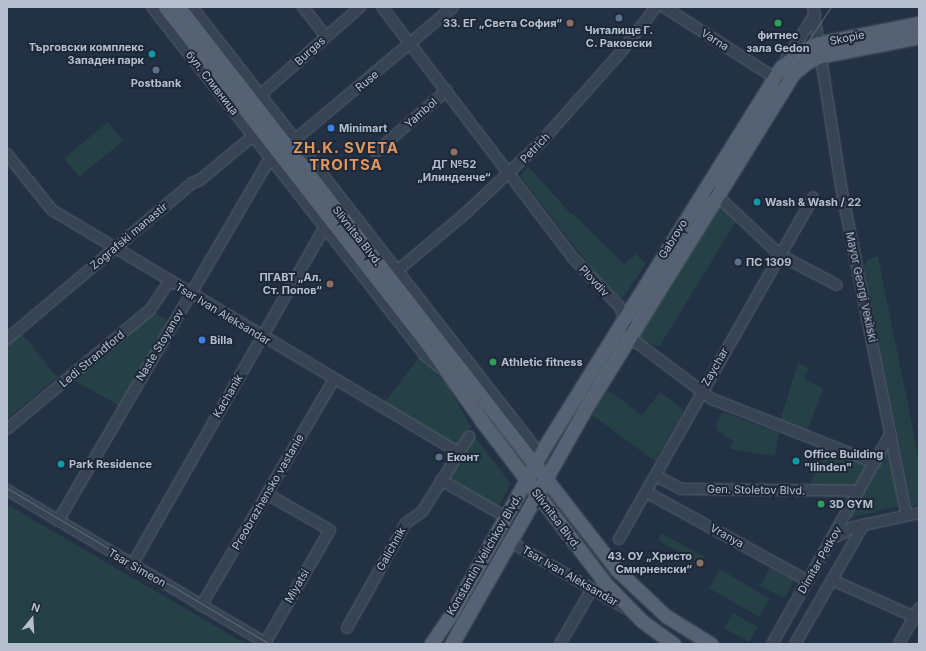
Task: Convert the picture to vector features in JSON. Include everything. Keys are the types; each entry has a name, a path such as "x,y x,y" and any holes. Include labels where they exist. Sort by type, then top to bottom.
{"main road":[{"name":"Slivnitsa Blvd.","path":"165,7 536,454 545,478 608,558 637,592 675,623 711,644"},
{"name":"Slivnitsa Blvd.","path":"179,7 536,493 606,584 631,611 667,642"},
{"name":"Skopie","path":"777,72 816,41 919,23"},
{"name":"Skopie","path":"794,73 809,61 821,56 919,37"},
{"name":"Gabrovo","path":"536,454 625,316 777,72"},
{"name":"Gabrovo","path":"545,478 631,334 794,73"},
{"name":"Konstantin Velichkov Blvd.","path":"431,644 450,616 527,480 536,454"},
{"name":"Konstantin Velichkov Blvd.","path":"452,644 545,478"}],"street":[{"name":"бул. Сливница","path":"152,7 253,136 283,150"},
{"name":"Slivnitsa Blvd.","path":"192,7 260,95 283,150 325,227 424,355 453,379"},
{"path":"303,7 326,36"},
{"name":"Burgas","path":"260,95 360,7"},
{"name":"Plovdiv","path":"382,7 412,43 575,260 625,316 631,334 636,342 701,393 875,464"},
{"name":"Ruse","path":"283,150 453,7"},
{"name":"Petrich","path":"397,271 510,173 542,142 621,52 656,7"},
{"name":"Varna","path":"664,7 777,72 786,85"},
{"name":"Gabrovo","path":"777,72 816,10"},
{"name":"Mayor Georgi Vekilski","path":"816,10 816,41 821,56 841,186 907,516"},
{"name":"Gabrovo","path":"794,73 816,41"},
{"name":"Yambol","path":"376,152 447,90"},
{"name":"Zografski manastir","path":"7,340 192,183 200,180 253,136"},
{"name":"Slivnitsa Blvd.","path":"283,150 397,271 536,454"},
{"name":"Naste Stoyanov","path":"58,521 266,163 283,150"},
{"name":"Tsar Ivan Aleksandar","path":"7,154 52,210 169,282 458,452"},
{"path":"706,185 780,254 837,286"},
{"name":"Zaychar","path":"619,539 813,197"},
{"name":"Kachanik","path":"132,565 325,227"},
{"name":"Ledi Strandford","path":"7,429 150,310 169,282"},
{"name":"Preobrazhensko vastanie","path":"201,606 334,379"},
{"name":"Dimitar Petkov","path":"772,644 875,464 891,433"},
{"name":"Galichnik","path":"347,628 406,523 422,512 458,452 469,437"},
{"name":"Gen. Stoletov Blvd.","path":"656,476 681,489 859,491"},
{"path":"441,480 506,517"},
{"name":"Tsar Simeon","path":"7,491 266,643"},
{"name":"Vranya","path":"646,492 808,581"},
{"name":"Miyatsi","path":"266,643 330,530 267,494"},
{"path":"832,539 846,530 864,524 919,513"},
{"name":"Dimitar Petkov","path":"795,644 864,524"},
{"name":"Tsar Ivan Aleksandar","path":"509,541 631,611"},
{"path":"832,580 917,614 899,644"},
{"path":"560,644 592,589"}],"green space":[{"path":"108,122 123,141 79,177 64,158"},
{"path":"528,166 571,214 573,214 624,264 636,254 646,264 622,299 597,275 520,176"},
{"path":"720,205 737,220 659,347 649,342 646,346 637,336"},
{"path":"878,256 919,460 919,505 912,506 864,268 866,260"},
{"path":"150,310 173,324 123,408 70,378"},
{"path":"19,330 57,377 7,419 7,341"},
{"path":"419,357 447,384 471,427 458,447 384,403"},
{"path":"798,363 809,368 804,378 823,389 806,434 779,424"},
{"path":"608,390 642,415 660,392 684,410 655,461 592,415"},
{"path":"722,412 779,433 775,456 730,449 733,441 718,431 716,426"},
{"path":"474,435 511,484 497,509 448,476"},
{"path":"825,447 870,465 857,488 808,490"},
{"path":"888,448 898,506 847,519"},
{"path":"10,506 246,644 7,644 7,510"},
{"path":"661,533 705,557 701,564 658,540"},
{"path":"770,568 794,581 784,598 760,586"},
{"path":"720,569 770,599 759,617 709,588"},
{"path":"733,613 758,627 749,642 724,628"}],"tram line":[{"path":"444,644 591,388 791,66 831,7"},
{"path":"7,488 270,644"}],"place":[{"name":"Читалище Г. С. Раковски","path":"619,18"},
{"name":"33. ЕГ „Света София“","path":"570,23"},
{"name":"фитнес зала Gedon","path":"778,23"},
{"name":"Търговски комплекс Западен парк","path":"152,54"},
{"name":"Postbank","path":"156,70"},
{"name":"Minimart","path":"331,128"},
{"name":"ДГ №52 „Илинденче“","path":"454,152"},
{"name":"Wash & Wash / 22","path":"757,202"},
{"name":"ПС 1309","path":"738,262"},
{"name":"ПГАВТ „Ал. Ст. Попов“","path":"330,284"},
{"name":"Billa","path":"202,340"},
{"name":"Athletic fitness","path":"493,362"},
{"name":"Еконт","path":"439,457"},
{"name":"Office Building \"Ilinden\"","path":"796,461"},
{"name":"Park Residence","path":"61,464"},
{"name":"3D GYM","path":"821,504"},
{"name":"43. ОУ „Христо Смирненски“","path":"700,563"}],"district":[{"name":"ZH.K. SVETA TROITSA","path":"346,156"}]}
